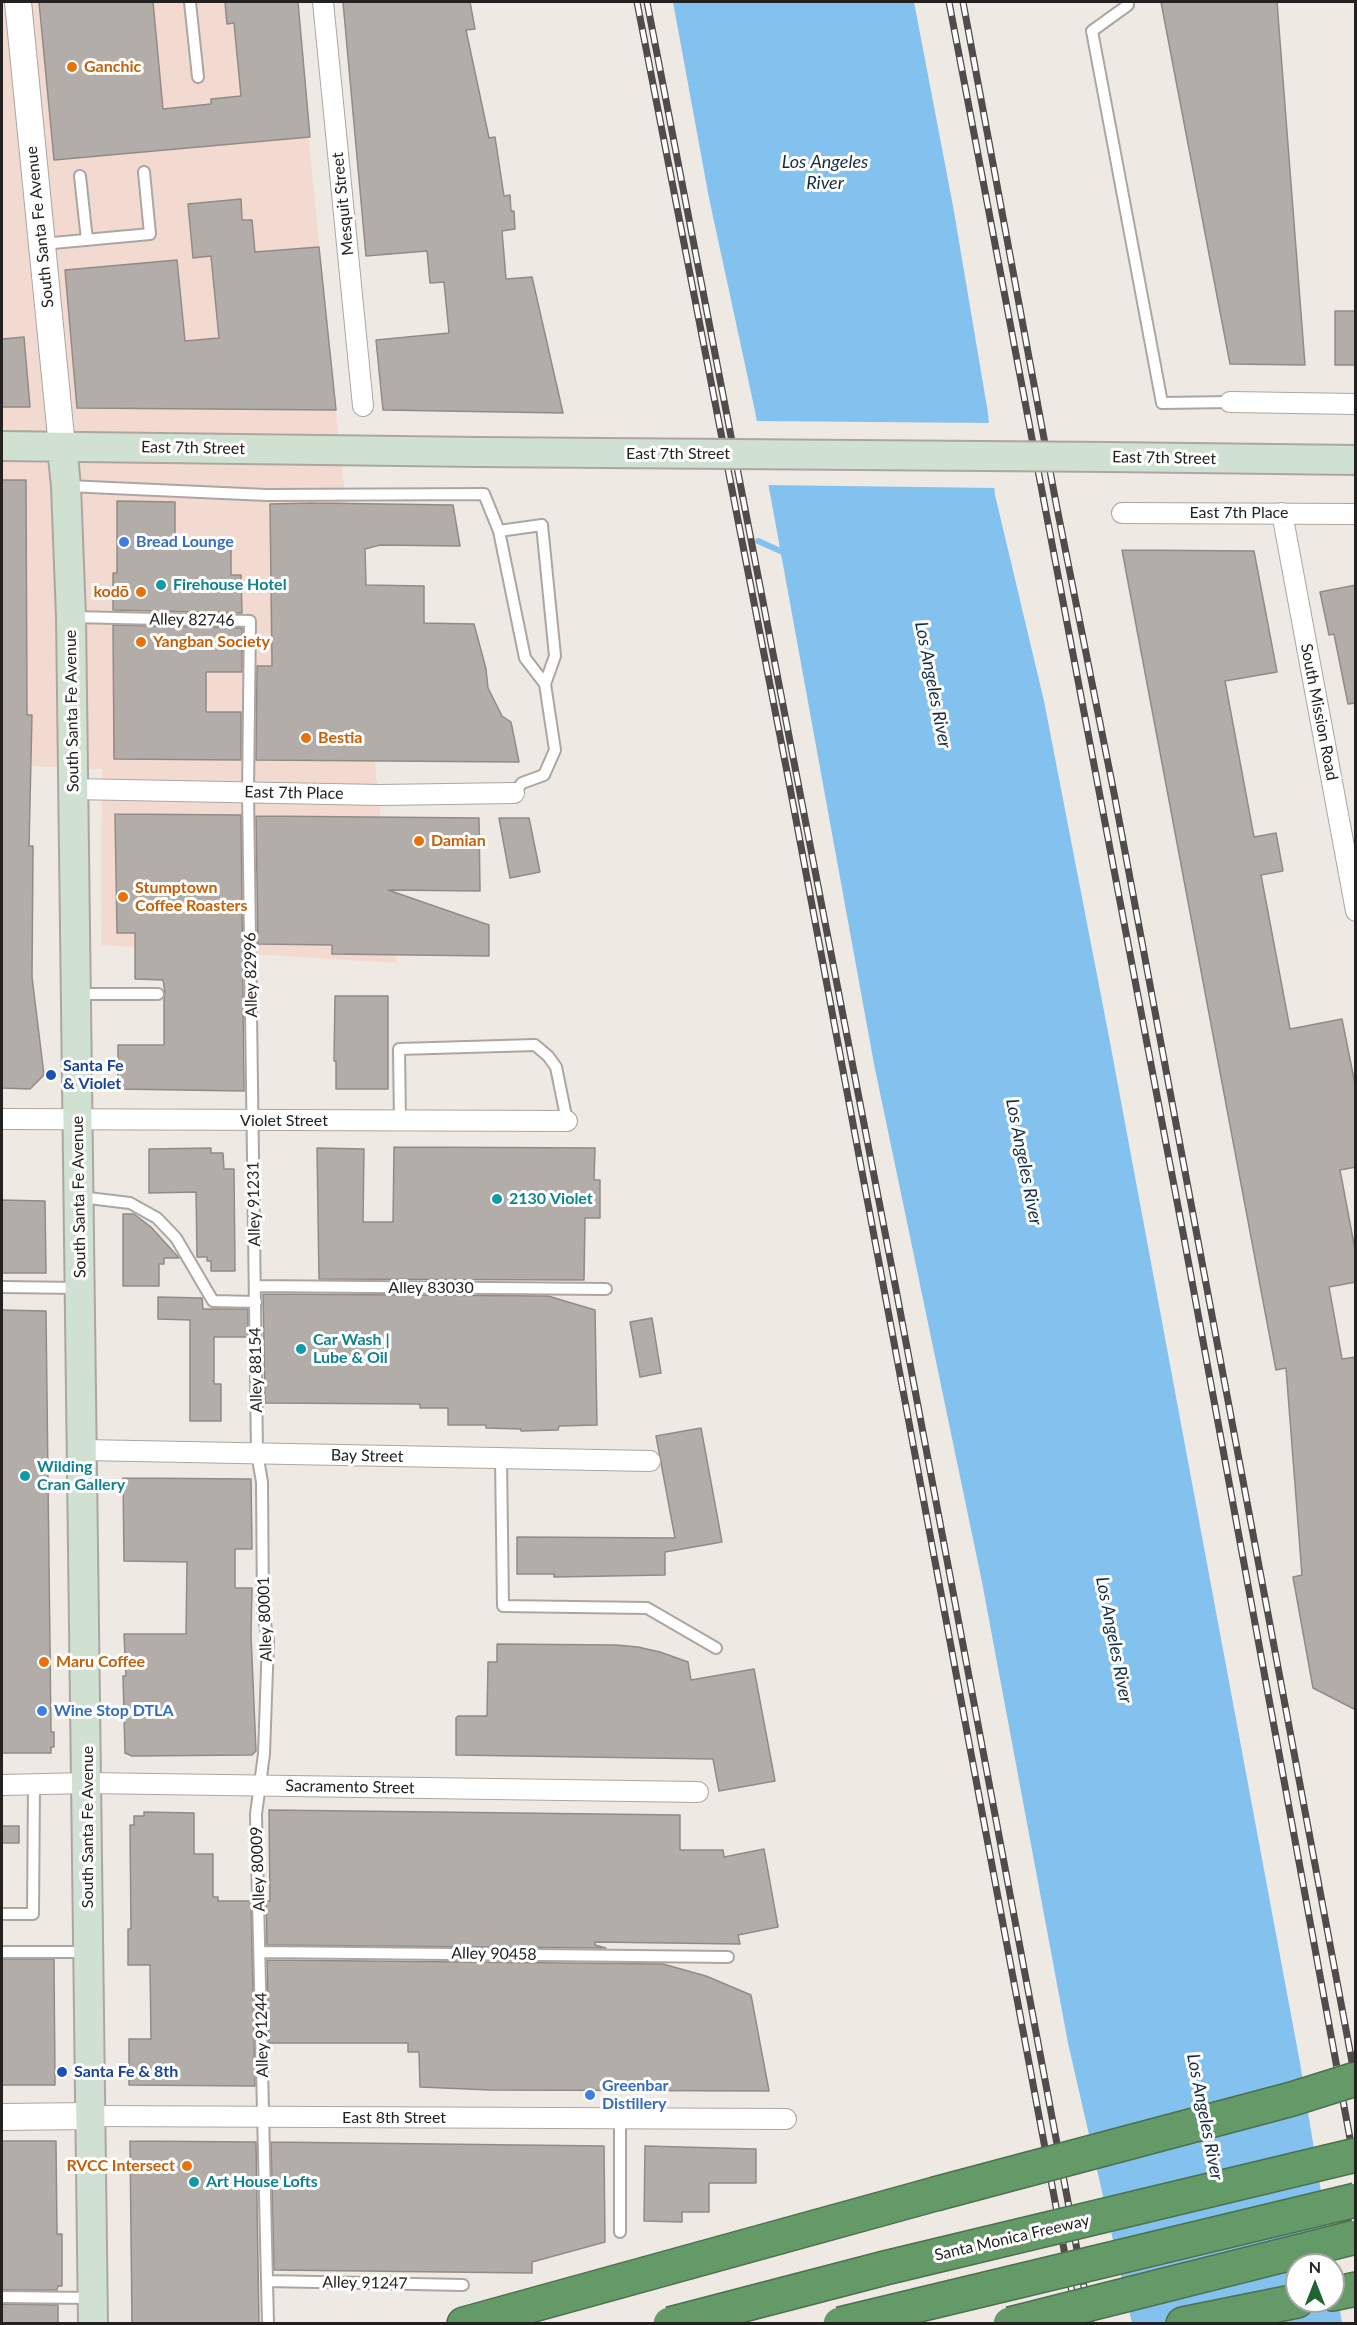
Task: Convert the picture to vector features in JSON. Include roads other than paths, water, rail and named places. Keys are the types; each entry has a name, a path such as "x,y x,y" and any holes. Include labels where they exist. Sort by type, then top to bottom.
{"highway":[{"path":"464,2324 935,2194 1292,2099 1356,2079"},
{"path":"935,2194 1356,2103"},
{"name":"Santa Monica Freeway","path":"670,2324 885,2268 1356,2155"},
{"path":"840,2324 1356,2200"},
{"path":"1010,2324 1356,2237"},
{"path":"1183,2324 1285,2303"}],"main road":[{"name":"East 7th Street","path":"2,446 1356,460"},
{"name":"South Santa Fe Avenue","path":"62,447 66,486 71,616 93,2311"}],"street":[{"name":"South Santa Fe Avenue","path":"18,2 62,447"},
{"name":"Mesquit Street","path":"323,2 363,406"},
{"path":"1230,402 1356,404"},
{"name":"East 7th Place","path":"1122,513 1356,514"},
{"name":"South Mission Road","path":"1282,513 1356,912"},
{"name":"East 7th Place","path":"73,789 380,795 514,793"},
{"name":"Violet Street","path":"2,1119 567,1121"},
{"name":"Bay Street","path":"83,1450 651,1461"},
{"name":"Sacramento Street","path":"2,1785 87,1783 698,1792"},
{"name":"East 8th Street","path":"2,2117 786,2119"}],"lane":[{"path":"190,2 198,77"},
{"path":"1128,2 1128,5 1092,31 1162,403 1230,402"},
{"path":"42,244 150,234 144,172"},
{"path":"81,176 87,240"},
{"path":"66,486 267,495 484,494 499,531 525,658 545,684"},
{"path":"499,531 542,525 555,656 545,684 555,750 544,775 522,783 514,793"},
{"name":"Alley 82746","path":"71,616 250,621 248,792"},
{"name":"Alley 82996","path":"248,792 253,1121"},
{"path":"76,994 158,994"},
{"path":"400,1122 399,1049 536,1045 548,1056 556,1068 567,1121"},
{"name":"Alley 91231","path":"253,1121 255,1286"},
{"path":"79,1197 130,1203 157,1218 176,1238 213,1302 255,1302"},
{"name":"Alley 83030","path":"255,1286 606,1289"},
{"name":"Alley 88154","path":"255,1286 257,1453"},
{"path":"2,1287 81,1288"},
{"name":"Alley 80001","path":"257,1453 262,1482 263,1612 267,1640 264,1754 259,1786"},
{"path":"501,1459 503,1606 647,1608 716,1648"},
{"path":"2,1914 33,1914 34,1784"},
{"name":"Alley 80009","path":"259,1786 256,1814 261,1952"},
{"path":"2,1952 88,1952"},
{"name":"Alley 90458","path":"261,1952 728,1957"},
{"name":"Alley 91244","path":"261,1952 268,2324"},
{"path":"620,2119 620,2232"},
{"name":"Alley 91247","path":"267,2281 463,2284"},
{"path":"2,2297 93,2311"}],"water":[{"name":"Los Angeles River","path":"673,2 914,2 953,206 988,413 995,495 1044,701 1109,1037 1300,2063 1331,2253 1285,2253 1285,2313 1340,2313 1342,2323 1132,2323 1068,2043 982,1582 874,1064 755,411 709,198"}],"waterway":[{"path":"758,541 785,553"}],"railway":[{"path":"637,2 788,777 1078,2324"},
{"path":"647,2 895,1284 1091,2324"},
{"path":"949,2 1184,1238 1356,2171"},
{"path":"963,2 1356,2083"}],"place":[{"name":"Ganchic","path":"72,67"},
{"name":"Bread Lounge","path":"124,542"},
{"name":"Firehouse Hotel","path":"161,585"},
{"name":"kodō","path":"141,592"},
{"name":"Yangban Society","path":"141,642"},
{"name":"Bestia","path":"306,738"},
{"name":"Damian","path":"419,841"},
{"name":"Stumptown Coffee Roasters","path":"123,897"},
{"name":"Santa Fe & Violet","path":"51,1075"},
{"name":"2130 Violet","path":"497,1199"},
{"name":"Car Wash | Lube & Oil","path":"301,1349"},
{"name":"Wilding Cran Gallery","path":"25,1476"},
{"name":"Maru Coffee","path":"44,1662"},
{"name":"Wine Stop DTLA","path":"42,1711"},
{"name":"Santa Fe & 8th","path":"62,2072"},
{"name":"Greenbar Distillery","path":"590,2095"},
{"name":"RVCC Intersect","path":"187,2166"},
{"name":"Art House Lofts","path":"194,2182"}]}
